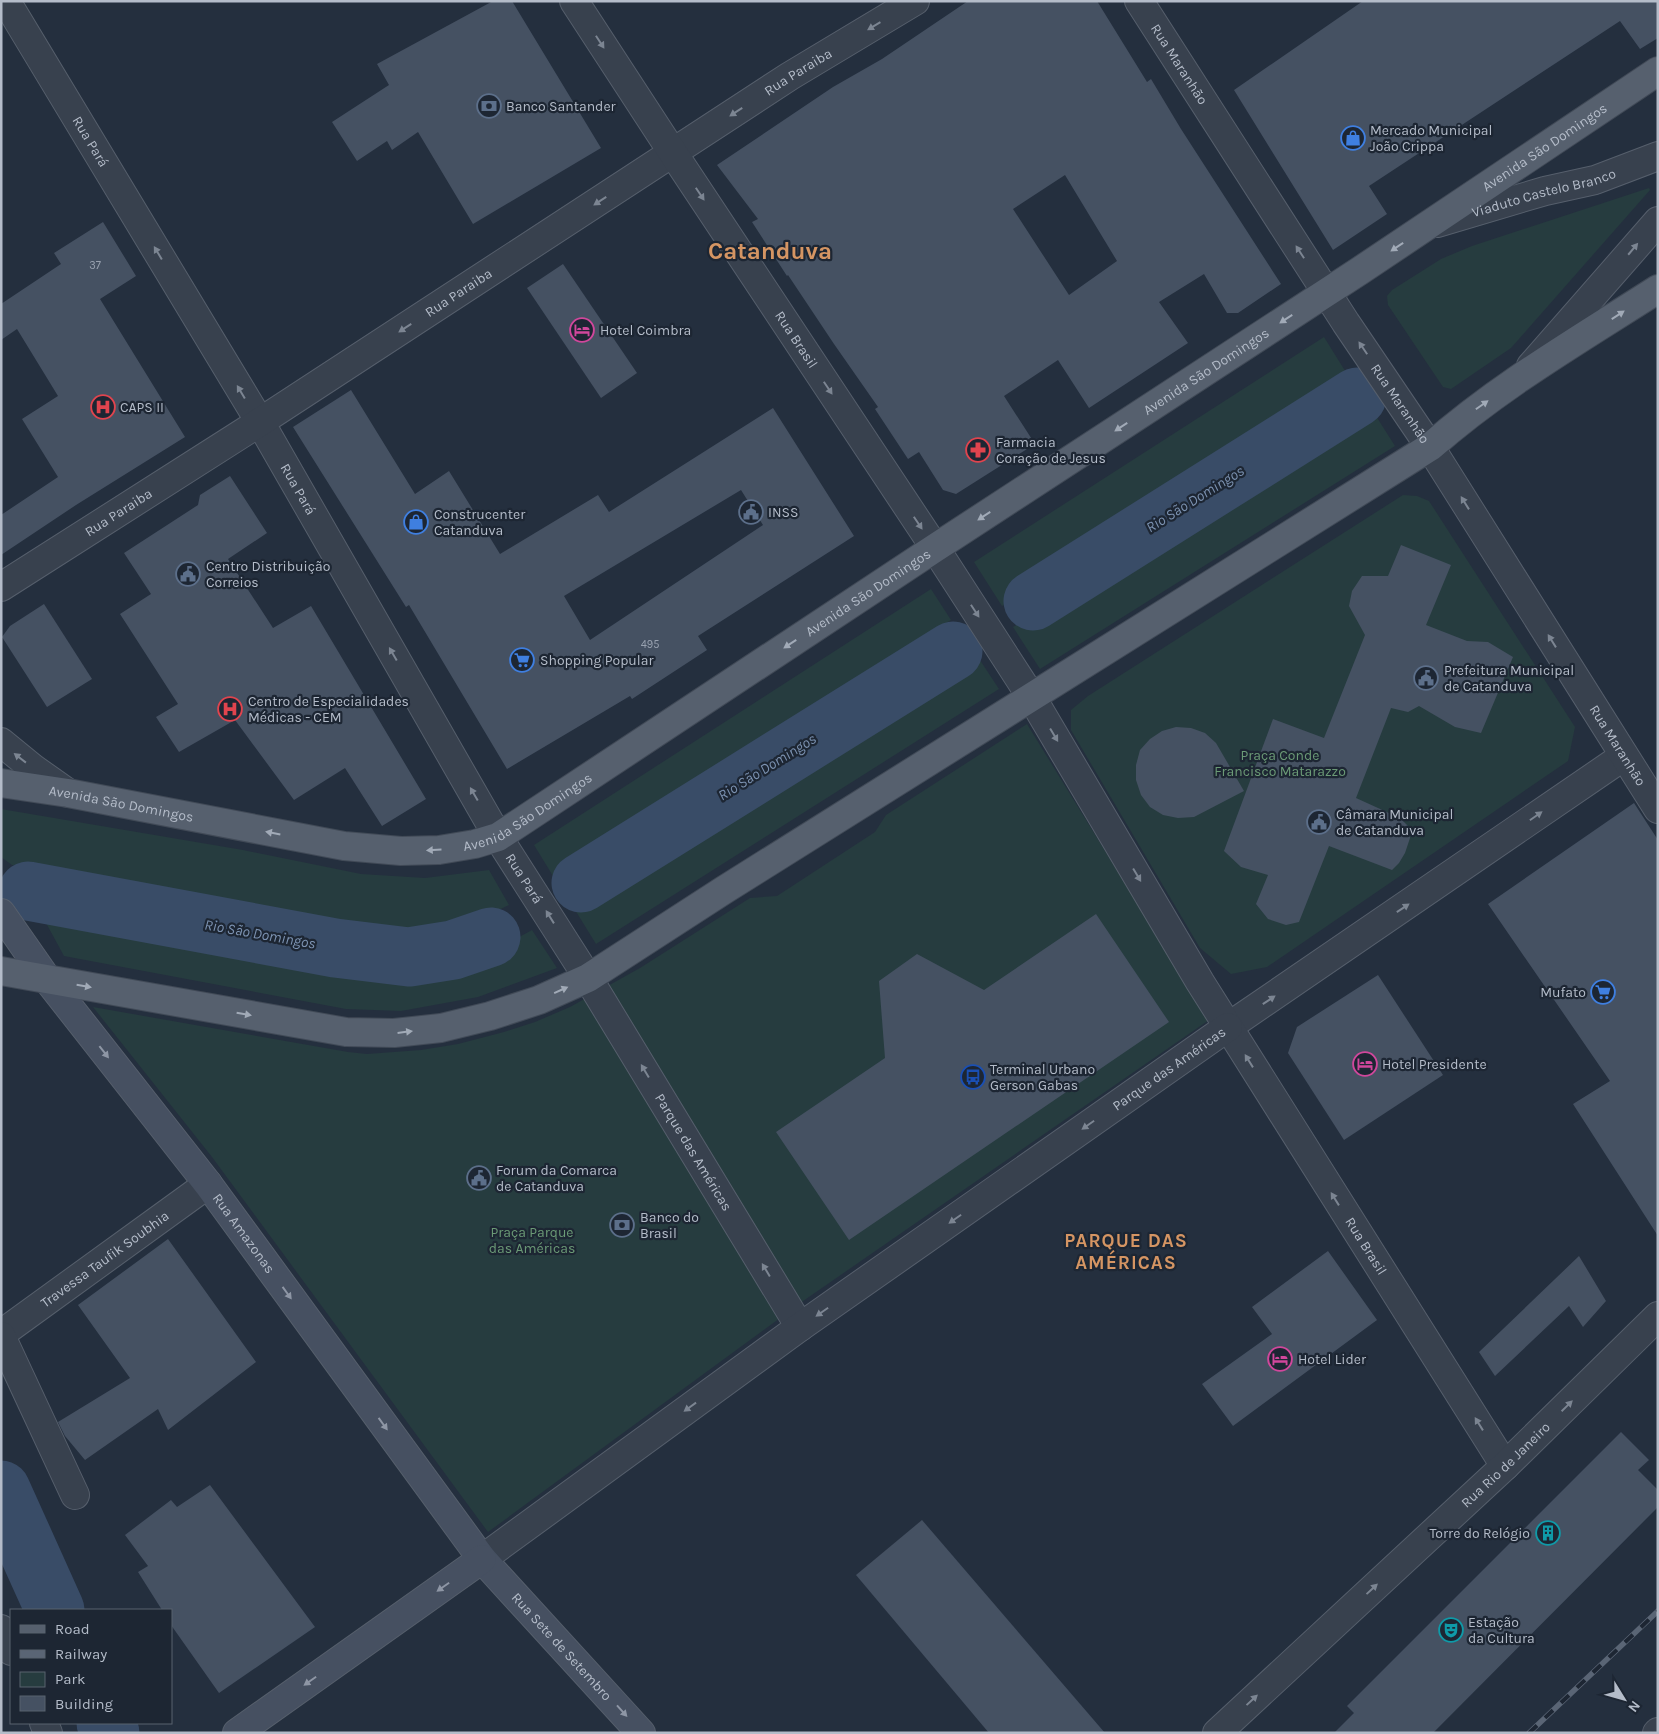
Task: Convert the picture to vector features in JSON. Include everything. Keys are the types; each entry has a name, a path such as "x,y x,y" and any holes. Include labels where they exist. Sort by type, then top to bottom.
{"main road":[{"name":"Avenida São Domingos","path":"1,783 68,793 344,846 401,851 439,850 475,844 504,846 942,559 1327,293 1658,71"},
{"path":"1,971 346,1032 394,1033 441,1028 490,1016 539,1000 582,968 724,890 1026,688 1430,447 1460,420 1520,378 1658,289"},
{"name":"Rua Amazonas","path":"1,913 47,979 208,1184 482,1559"},
{"path":"237,1733 482,1559"},
{"name":"Rua Sete de Setembro","path":"482,1559 642,1733"}],"street":[{"name":"Rua Pará","path":"6,1 260,422 504,846 582,968"},
{"name":"Rua Brasil","path":"574,1 672,153 1026,688"},
{"name":"Rua Paraiba","path":"1,587 260,422 790,76 915,1"},
{"name":"Rua Maranhão","path":"1139,1 1327,293 1430,447 1658,809"},
{"name":"Viaduto Castelo Branco","path":"1429,225 1545,191 1595,180 1658,156"},
{"path":"1520,378 1658,221"},
{"path":"1,592 24,572"},
{"name":"Parque das Américas","path":"482,1559 800,1327 1228,1027 1026,688"},
{"path":"1,742 68,793"},
{"path":"1228,1027 1624,756"},
{"name":"Parque das Américas","path":"582,968 800,1327"},
{"name":"Rua Brasil","path":"1228,1027 1505,1466"},
{"name":"Travessa Taufik Soubhia","path":"75,1495 1,1334 208,1184"},
{"name":"Rua Rio de Janeiro","path":"1217,1733 1505,1466 1658,1316"},
{"path":"1,1629 10,1649"}],"green space":[{"path":"1649,188 1650,190 1511,348 1451,389 1443,387 1388,305 1387,296 1392,290 1441,259 1472,246"},
{"path":"1324,337 1352,382 1002,606 974,562"},
{"path":"1369,405 1395,446 1040,669 1013,627"},
{"name":"Praça Conde Francisco Matarazzo","path":"1403,495 1417,496 1429,501 1575,727 1568,761 1267,967 1231,974 1200,948 1071,730 1071,710 1088,696"},
{"path":"931,589 951,620 553,876 534,845"},
{"path":"974,651 999,689 596,944 572,905"},
{"name":"Praça Parque das Américas","path":"1027,724 1209,1020 806,1299 488,1532 212,1157 93,1007 367,1054 421,1050 458,1044 504,1032 535,1022 570,1007 640,968 750,898 777,896 875,832 886,815"},
{"path":"1,809 243,850 361,874 425,878 489,870 509,905 469,924 420,934 351,929 12,865 1,857"},
{"path":"39,910 407,975 468,965 532,930 557,968 478,997 401,1011 346,1009 64,956"}],"building":[{"name":"Banco Santander","path":"493,1 512,1 601,148 473,224 418,132 392,150 387,141 357,161 332,122 389,85 377,64"},
{"path":"968,1 1097,1 1147,82 1151,79 1281,284 1238,313 1227,313 1204,274 1159,302 1188,343 1089,408 1058,360 1004,396 1035,444 956,494 943,490 919,452 908,459 875,409 878,407 752,222 758,219 717,165 833,87 882,59","holes":["1065,175 1117,261 1069,295 1013,209"]},
{"name":"Mercado Municipal João Crippa","path":"1363,1 1658,1 1658,38 1640,49 1620,21 1369,186 1387,214 1333,250 1234,90"},
{"path":"103,222 136,276 100,299 185,437 76,505 1,555 1,515 58,477 22,419 58,396 17,329 1,340 1,304 61,264 54,253"},
{"name":"Hotel Coimbra","path":"563,264 637,373 601,398 527,288"},
{"path":"351,390 415,494 449,471 500,554 598,495 609,512 773,408 854,536 698,636 707,650 632,699 630,696 507,769 409,605 406,607 293,427","holes":["741,490 763,525 590,640 564,596"]},
{"path":"230,476 267,533 228,559 273,628 311,606 426,799 382,826 345,768 294,800 235,720 179,752 156,717 178,704 120,614 151,594 124,553 198,505 200,495"},
{"path":"1401,545 1451,565 1426,625 1467,641 1488,642 1513,657 1481,733 1455,727 1419,706 1408,712 1391,708 1356,798 1400,818 1408,826 1410,838 1405,853 1392,870 1329,846 1299,922 1286,925 1268,919 1256,904 1268,875 1241,867 1224,851 1273,719 1324,738 1365,635 1349,606 1352,591 1362,576 1388,576"},
{"path":"44,604 92,679 47,707 2,637 10,626"},
{"path":"1176,727 1191,728 1205,733 1216,743 1244,791 1194,817 1178,818 1163,815 1150,807 1141,795 1136,780 1136,765 1140,750 1150,739 1162,731"},
{"name":"Mufato","path":"1634,803 1658,840 1658,1236 1573,1104 1610,1081 1488,904"},
{"name":"Terminal Urbano Gerson Gabas","path":"1096,914 1169,1022 849,1240 776,1132 885,1058 879,981 917,954 984,990"},
{"name":"Hotel Presidente","path":"1378,975 1443,1075 1344,1140 1288,1053 1297,1027"},
{"path":"168,1239 256,1362 168,1430 158,1409 85,1460 65,1436 58,1422 130,1378 78,1305"},
{"name":"Hotel Lider","path":"1328,1251 1377,1320 1233,1426 1202,1384 1272,1334 1252,1307"},
{"path":"1579,1256 1606,1301 1583,1327 1569,1306 1495,1376 1479,1352"},
{"path":"1621,1432 1649,1460 1638,1470 1658,1490 1658,1507 1433,1733 1334,1733 1354,1713 1347,1706"},
{"path":"210,1485 315,1627 219,1693 172,1626 172,1609 161,1609 138,1572 148,1566 125,1535 171,1500 177,1507"},
{"path":"922,1520 1105,1733 989,1733 856,1575"}],"waterway":[{"name":"Rio São Domingos","path":"1033,601 1357,397"},
{"name":"Rio São Domingos","path":"581,883 953,651"},
{"name":"Rio São Domingos","path":"28,891 335,948 409,957 453,950 491,937"},
{"path":"1,1490 55,1609"},
{"path":"106,1724 110,1733"}],"railway":[{"path":"1529,1733 1658,1611"}],"place":[{"name":"Banco Santander","path":"489,106"},
{"name":"Mercado Municipal João Crippa","path":"1353,138"},
{"name":"Hotel Coimbra","path":"582,330"},
{"name":"CAPS II","path":"103,407"},
{"name":"Farmacia Coração de Jesus","path":"978,450"},
{"name":"INSS","path":"751,512"},
{"name":"Construcenter Catanduva","path":"416,522"},
{"name":"Centro Distribuição Correios","path":"188,574"},
{"name":"Shopping Popular","path":"522,660"},
{"name":"Prefeitura Municipal de Catanduva","path":"1426,678"},
{"name":"Centro de Especialidades Médicas - CEM","path":"230,709"},
{"name":"Câmara Municipal de Catanduva","path":"1319,822"},
{"name":"Mufato","path":"1603,992"},
{"name":"Hotel Presidente","path":"1365,1064"},
{"name":"Terminal Urbano Gerson Gabas","path":"973,1077"},
{"name":"Forum da Comarca de Catanduva","path":"479,1178"},
{"name":"Banco do Brasil","path":"622,1225"},
{"name":"Hotel Lider","path":"1280,1359"},
{"name":"Torre do Relógio","path":"1548,1533"},
{"name":"Estação da Cultura","path":"1451,1630"}],"district":[{"name":"Catanduva","path":"770,251"},
{"name":"PARQUE DAS AMÉRICAS","path":"1126,1252"}]}
